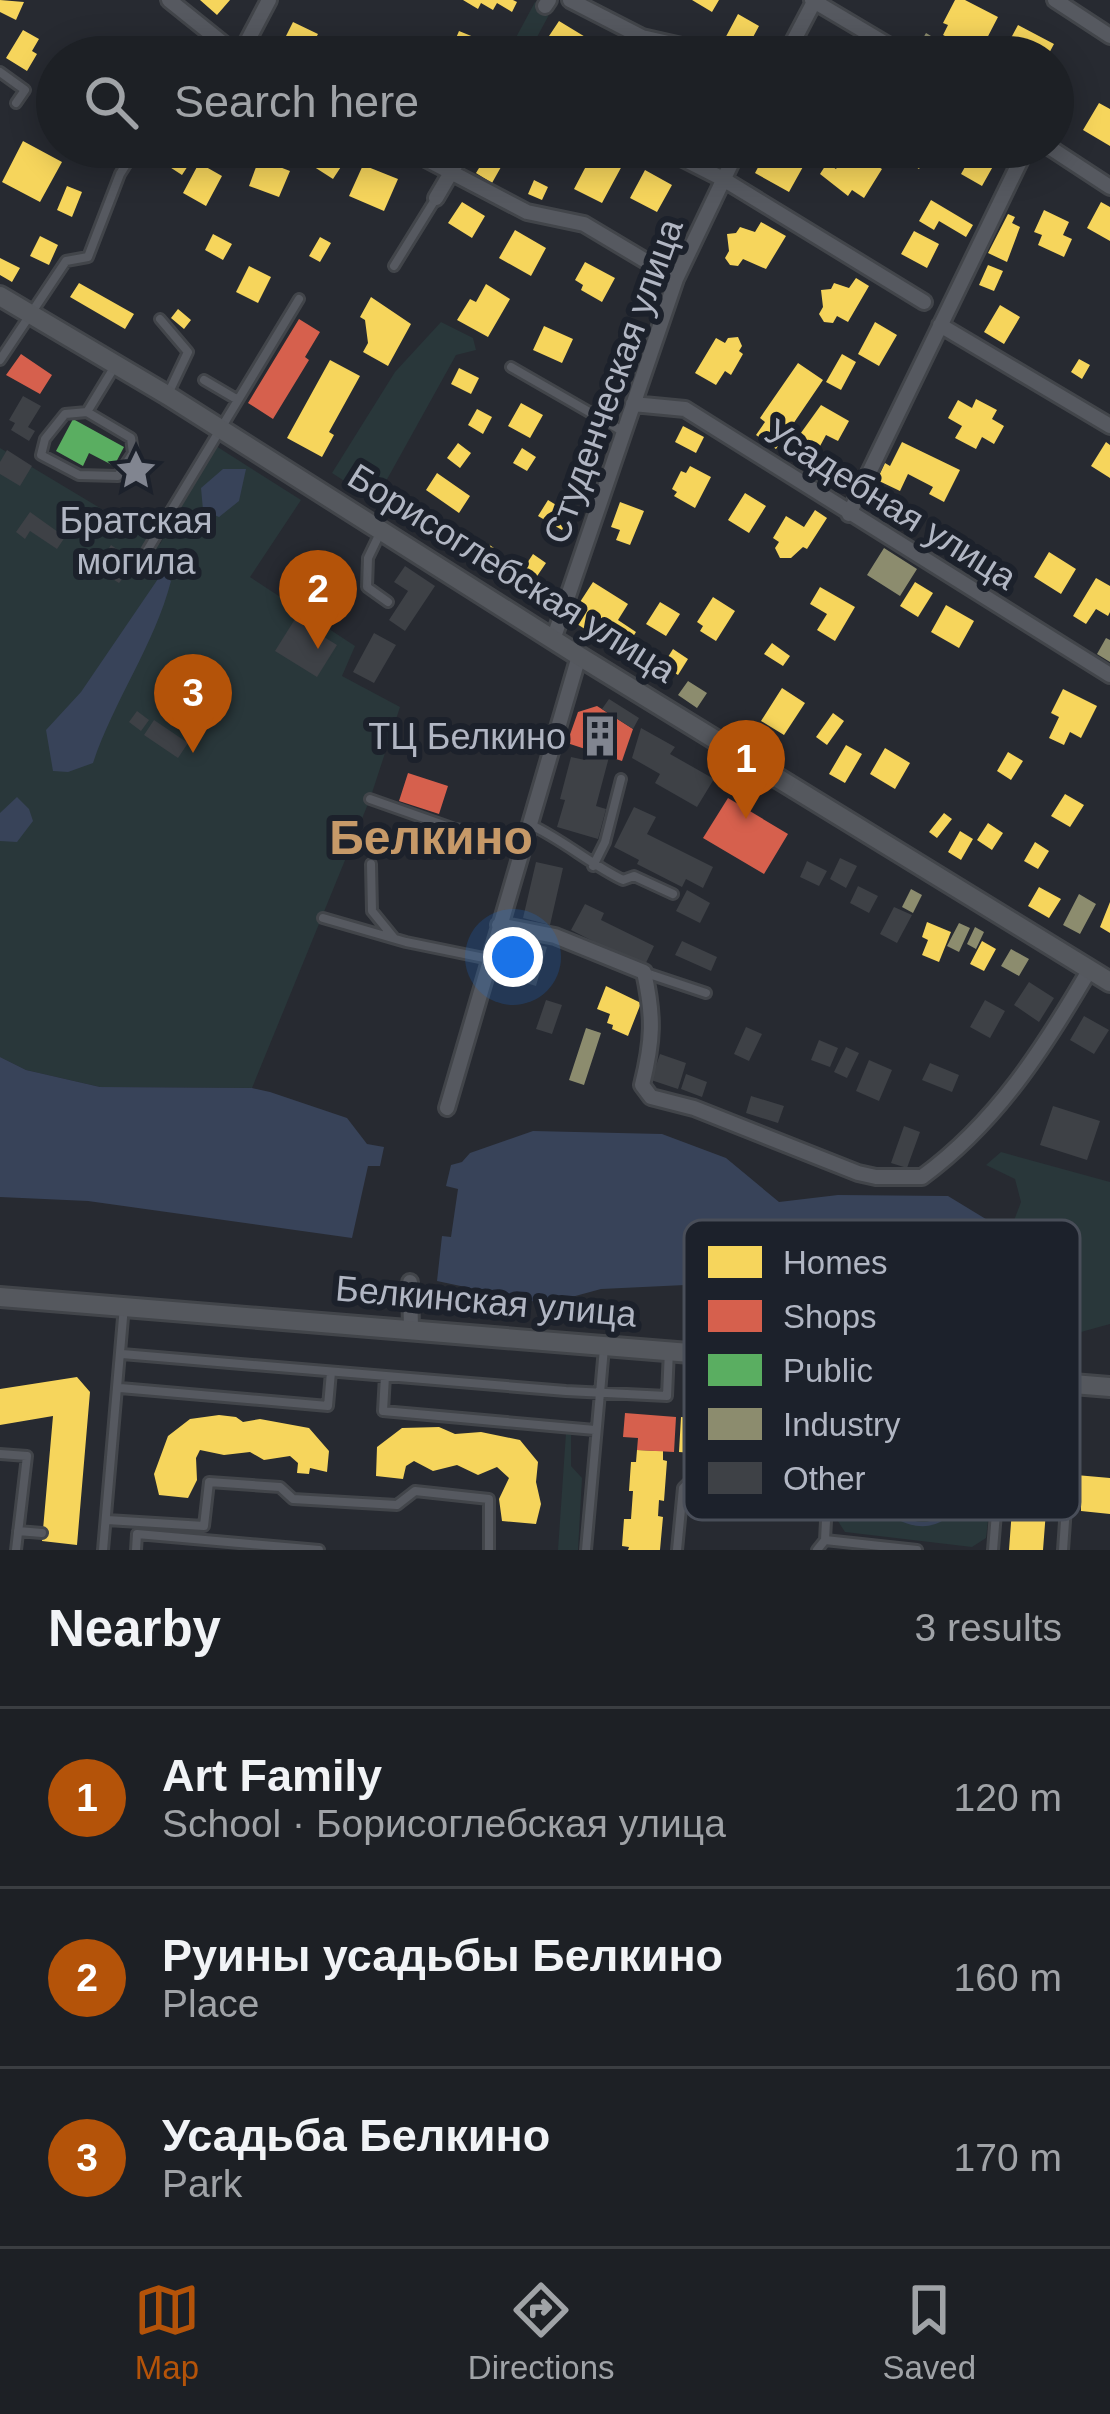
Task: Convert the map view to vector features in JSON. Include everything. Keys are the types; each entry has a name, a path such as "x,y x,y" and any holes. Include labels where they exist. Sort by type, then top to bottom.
{"street":[{"path":"169,0 214,36"},
{"path":"251,36 269,0"},
{"path":"570,0 638,36"},
{"path":"796,36 814,0 873,36"},
{"path":"1055,0 1108,29"},
{"path":"1074,163 1110,187"},
{"path":"442,168 527,212 584,224 676,279"},
{"path":"436,198 454,168"},
{"path":"703,168 924,302"},
{"name":"Студенческая улица","path":"553,640 676,279 728,168"},
{"path":"849,514 1017,168"},
{"name":"Борисоглебская улица","path":"0,296 1110,982"},
{"path":"940,325 1110,426"},
{"name":"Усадебная улица","path":"633,404 685,409 1110,675"},
{"path":"447,1108 579,656"},
{"path":"499,925 555,936 644,972 653,1012 652,1043 642,1085 651,1097 694,1108 858,1173 899,1177 922,1177 992,1114 1028,1073 1090,969"},
{"path":"410,1282 410,1329"},
{"name":"Белкинская улица","path":"0,1297 684,1350"},
{"name":"Белкинская улица","path":"1080,1384 1110,1387"}],"lane":[{"path":"0,72 26,90 16,104"},
{"path":"0,360 65,261 88,257 124,168"},
{"path":"394,266 436,198"},
{"path":"142,559 298,299"},
{"path":"160,320 188,352 167,395"},
{"path":"87,412 116,365"},
{"path":"511,367 625,433"},
{"path":"204,380 238,400"},
{"path":"87,412 131,438 133,453 118,476 80,475 41,454 45,439 65,414 87,412"},
{"path":"382,530 368,558 367,587 388,602"},
{"path":"593,866 605,842 621,778"},
{"path":"370,799 454,829 551,834 593,866 623,880 634,876 673,894"},
{"path":"371,864 372,911 395,939"},
{"path":"323,919 489,959"},
{"path":"644,972 706,993"},
{"path":"103,1550 124,1306"},
{"path":"586,1550 604,1344"},
{"path":"122,1354 667,1396 668,1349"},
{"path":"120,1388 328,1406 331,1372"},
{"path":"385,1376 382,1411 595,1430"},
{"path":"0,1454 27,1456 16,1550"},
{"path":"107,1520 204,1526 209,1482 280,1487 293,1498 362,1504 397,1505 415,1491 488,1498 489,1550"},
{"path":"677,1550 684,1487"},
{"path":"817,1550 825,1540 826,1520"},
{"path":"993,1550 995,1520"},
{"path":"1063,1550 1065,1520"},
{"path":"18,1532 42,1533"},
{"path":"136,1550 137,1534 319,1550"},
{"path":"825,1540 917,1550"}],"shaded area":[{"path":"535,2 551,11 538,36 517,36"},
{"path":"441,322 473,338 476,350 456,355 375,501 332,473 395,372"},
{"path":"216,446 301,500 250,577 355,646 342,676 400,707 370,799 252,1088 100,1087 26,1070 0,1057 0,448 160,544"},
{"path":"1001,1152 1110,1182 1110,1324 1080,1332 1080,1220 1014,1220 1021,1202 1015,1179 986,1165"},
{"path":"566,1433 571,1434 571,1466 582,1478 578,1550 558,1550"},
{"path":"837,1520 988,1520 986,1538 972,1547 845,1532"}],"water":[{"path":"223,469 246,469 239,501 219,517 203,510 201,488"},
{"path":"162,573 171,581 164,605 93,763 68,772 53,771 46,730 81,692"},
{"path":"17,797 33,821 17,842 0,841 0,813"},
{"path":"0,1057 26,1070 100,1087 252,1088 347,1118 367,1144 384,1147 380,1166 368,1166 352,1238 88,1201 0,1197"},
{"path":"533,1131 662,1134 726,1158 779,1202 838,1195 948,1196 987,1220 684,1220 684,1285 601,1289 546,1304 437,1281 442,1236 451,1237 458,1189 446,1186 451,1165 470,1153"}],"building: Homes":[{"path":"0,0 24,2 16,20 0,12"},
{"path":"200,0 230,0 217,15"},
{"path":"463,0 517,2 512,12 497,3 493,10 481,3 478,9"},
{"path":"692,0 719,0 712,12"},
{"path":"955,0 965,0 998,17 988,36 945,36 948,25 943,23"},
{"path":"738,14 759,26 754,36 726,36"},
{"path":"559,21 584,36 549,36"},
{"path":"293,22 318,34 317,36 286,36"},
{"path":"1018,25 1039,36 1012,36"},
{"path":"23,30 36,37 32,51 36,56 27,71 6,58"},
{"path":"1099,103 1110,109 1110,146 1083,130"},
{"path":"23,141 36,148 36,168 59,168 40,202 2,182"},
{"path":"196,168 222,176 206,206 183,193"},
{"path":"256,168 290,171 279,197 249,186"},
{"path":"316,168 340,168 333,179"},
{"path":"362,168 398,179 384,211 349,196"},
{"path":"479,168 500,168 492,183 476,173"},
{"path":"585,168 621,168 602,203 574,189"},
{"path":"758,168 802,168 789,192 755,173"},
{"path":"824,168 882,169 864,198 852,190 848,196 820,174"},
{"path":"964,168 992,168 982,186 961,174"},
{"path":"645,170 672,185 657,212 630,198"},
{"path":"534,180 548,187 542,200 528,194"},
{"path":"67,186 82,192 72,217 57,210"},
{"path":"931,200 973,225 966,237 939,221 934,230 919,221"},
{"path":"462,202 485,216 472,238 448,223"},
{"path":"1101,202 1110,207 1110,241 1087,228"},
{"path":"1044,210 1069,222 1063,235 1072,239 1064,257 1038,245 1042,235 1034,232"},
{"path":"1008,214 1020,227 1007,262 988,253"},
{"path":"761,222 786,236 766,269 743,259 738,266 730,265 725,258 727,234 740,227 755,232"},
{"path":"515,230 546,248 531,276 499,258"},
{"path":"914,231 939,244 927,268 901,254"},
{"path":"213,234 232,244 223,260 205,250"},
{"path":"40,236 58,245 49,265 30,256"},
{"path":"320,237 331,243 320,262 309,256"},
{"path":"0,258 20,268 12,282 0,275"},
{"path":"585,262 615,278 602,302 581,290 583,285 575,280"},
{"path":"988,265 1003,271 994,291 979,285"},
{"path":"249,266 271,277 258,303 236,292"},
{"path":"856,278 869,286 848,322 837,316 833,323 824,322 819,314 821,290 831,289 834,283 849,288"},
{"path":"79,283 134,314 125,329 70,297"},
{"path":"486,284 510,299 488,337 457,320"},
{"path":"371,297 411,324 388,366 363,352 368,343 365,320 360,317"},
{"path":"1000,305 1020,317 1004,344 984,332"},
{"path":"178,309 191,320 184,329 171,318"},
{"path":"875,322 897,335 879,366 858,354"},
{"path":"544,326 573,339 562,363 533,350"},
{"path":"738,337 743,354 731,375 725,371 716,385 695,373 716,338 725,343"},
{"path":"842,354 856,362 841,390 826,382"},
{"path":"1079,359 1090,365 1082,379 1071,372"},
{"path":"330,360 360,376 329,432 334,435 322,457 287,438"},
{"path":"798,363 823,380 776,449 756,435 765,422 760,418"},
{"path":"459,368 479,378 471,394 451,384"},
{"path":"976,399 997,410 992,419 1004,426 994,444 982,437 976,449 955,438 962,426 948,418 958,400 972,408"},
{"path":"521,403 543,415 530,438 508,426"},
{"path":"821,405 849,421 838,441 826,435 819,448 798,437"},
{"path":"477,409 492,417 483,434 468,425"},
{"path":"683,426 704,437 696,453 675,442"},
{"path":"902,442 960,470 944,502 929,494 933,487 908,474 900,491 877,480"},
{"path":"1106,442 1110,445 1110,478 1091,466"},
{"path":"458,443 471,453 460,468 447,458"},
{"path":"522,448 536,457 527,471 513,463"},
{"path":"690,466 711,477 695,508 674,496 677,492 672,489 681,471 686,473"},
{"path":"437,473 470,496 459,513 426,490"},
{"path":"745,493 766,506 749,533 728,520"},
{"path":"548,500 571,514 562,530 538,516"},
{"path":"620,502 644,511 630,545 616,540 620,530 611,527"},
{"path":"815,510 827,518 807,549 780,558 775,548 779,542 773,538 786,516 804,527"},
{"path":"432,511 441,517 431,531 423,525"},
{"path":"485,542 500,552 490,566 475,556"},
{"path":"1049,552 1076,569 1061,594 1034,577"},
{"path":"533,554 546,563 527,591 514,583"},
{"path":"507,556 521,567 511,580 497,569"},
{"path":"1096,578 1110,586 1110,612 1108,616 1096,609 1086,624 1073,616"},
{"path":"593,582 628,604 618,620 636,632 623,653 569,619"},
{"path":"915,582 933,593 918,617 900,606"},
{"path":"820,587 855,607 835,641 817,630 827,614 810,604"},
{"path":"713,597 735,611 716,641 700,631 703,626 697,622"},
{"path":"660,602 680,614 666,636 646,624"},
{"path":"946,605 974,621 959,648 931,632"},
{"path":"772,643 790,656 783,666 764,654"},
{"path":"673,649 688,659 678,675 663,665"},
{"path":"782,688 805,703 784,735 761,721"},
{"path":"1063,689 1097,706 1081,738 1070,732 1064,745 1049,738 1059,717 1051,713"},
{"path":"833,713 844,721 827,745 816,737"},
{"path":"846,745 862,754 845,783 829,774"},
{"path":"885,748 910,763 895,789 870,774"},
{"path":"1008,752 1023,761 1011,780 997,771"},
{"path":"1065,794 1084,805 1070,827 1051,816"},
{"path":"944,813 952,819 937,838 929,832"},
{"path":"988,823 1003,833 992,850 977,840"},
{"path":"960,831 973,839 961,860 948,852"},
{"path":"1035,842 1049,851 1038,869 1024,861"},
{"path":"1039,887 1061,899 1049,918 1028,906"},
{"path":"1110,902 1110,933 1100,927"},
{"path":"927,922 951,932 939,962 922,955 928,940 922,937"},
{"path":"982,941 996,949 984,971 970,964"},
{"path":"606,986 641,1003 628,1036 612,1029 607,1023 610,1014 597,1009"},
{"path":"77,1377 90,1392 77,1545 42,1541 53,1416 0,1425 0,1389"},
{"path":"219,1415 309,1428 329,1451 327,1472 310,1468 309,1474 297,1473 298,1463 290,1456 264,1460 250,1452 224,1455 200,1450 197,1480 188,1498 159,1495 154,1474 168,1436 190,1419"},
{"path":"681,1417 684,1417 684,1452 679,1452"},
{"path":"439,1427 455,1434 481,1432 520,1440 538,1462 541,1504 536,1524 502,1521 499,1499 509,1478 497,1467 478,1475 457,1465 433,1471 414,1461 406,1466 403,1479 376,1476 377,1447 402,1428"},
{"path":"637,1450 663,1451 667,1461 664,1501 659,1500 658,1516 663,1517 660,1550 622,1546 624,1519 631,1519 631,1462 636,1462"},
{"path":"1080,1475 1110,1478 1110,1514 1081,1511"},
{"path":"1011,1520 1045,1520 1043,1550 1009,1550"}],"building: Shops":[{"path":"299,319 320,332 305,357 309,360 273,419 248,403"},
{"path":"21,354 52,375 40,394 6,375"},
{"name":"ТЦ Белкино","path":"597,706 633,729 622,761 567,743 578,712"},
{"path":"408,773 448,786 439,814 399,801"},
{"path":"728,798 788,834 764,874 703,838"},
{"path":"625,1413 676,1417 674,1452 637,1450 638,1438 623,1437"}],"building: Public":[{"path":"73,419 124,447 114,466 89,453 83,466 56,451"}],"building: Industry":[{"path":"884,548 917,569 900,596 867,575"},
{"path":"1106,638 1110,640 1110,662 1097,654"},
{"path":"688,681 707,693 697,708 678,695"},
{"path":"911,889 922,895 913,913 902,907"},
{"path":"1079,894 1096,904 1080,934 1063,925"},
{"path":"959,923 970,928 959,952 947,946"},
{"path":"975,927 984,932 976,949 967,944"},
{"path":"1011,949 1029,959 1019,976 1001,966"},
{"path":"586,1028 601,1033 584,1085 569,1080"}],"building: Other":[{"path":"23,396 41,406 28,427 35,431 29,441 11,430 15,423 9,420"},
{"path":"7,450 32,466 20,486 0,474"},
{"path":"30,512 65,537 57,549 30,531 25,539 16,532"},
{"path":"111,545 136,562 119,583 106,575 111,567 101,560"},
{"path":"405,566 435,586 405,631 389,620 408,591 394,582"},
{"path":"295,619 337,645 317,677 275,651"},
{"path":"374,633 396,645 374,683 353,672"},
{"path":"609,699 639,718 633,729 602,709"},
{"path":"137,711 149,720 141,731 129,722"},
{"path":"154,720 188,743 178,758 144,735"},
{"path":"641,728 675,747 670,754 714,779 697,807 655,783 660,774 632,758"},
{"path":"588,750 609,757 596,806 606,809 598,839 557,827 571,757 585,760"},
{"path":"634,807 656,817 647,834 713,867 703,888 686,879 682,887 614,847"},
{"path":"840,858 857,866 846,888 830,879"},
{"path":"807,861 827,871 819,886 800,877"},
{"path":"536,862 563,868 550,925 523,918"},
{"path":"858,886 878,896 869,913 850,903"},
{"path":"687,890 710,903 700,923 676,911"},
{"path":"585,904 604,913 601,920 654,946 644,967 571,930"},
{"path":"894,907 912,915 897,943 880,934"},
{"path":"527,941 547,947 536,986 510,978 517,954 522,956"},
{"path":"682,941 717,957 711,971 675,955"},
{"path":"1029,982 1054,998 1039,1022 1014,1005"},
{"path":"546,1000 562,1005 552,1034 536,1029"},
{"path":"985,1000 1005,1011 990,1038 970,1027"},
{"path":"1084,1016 1109,1030 1094,1054 1070,1040"},
{"path":"746,1027 762,1034 749,1061 734,1054"},
{"path":"819,1040 838,1048 830,1067 811,1060"},
{"path":"846,1047 859,1053 847,1078 834,1072"},
{"path":"660,1054 686,1063 678,1089 651,1080"},
{"path":"869,1060 892,1070 879,1101 856,1091"},
{"path":"930,1063 959,1075 952,1092 922,1080"},
{"path":"686,1074 707,1082 702,1097 681,1089"},
{"path":"751,1096 784,1106 778,1123 746,1113"},
{"path":"1053,1106 1100,1121 1087,1160 1040,1145"},
{"path":"904,1126 920,1132 907,1168 891,1163"}],"waterway":[{"path":"903,1520 928,1524 940,1520"}],"place":[{"name":"Братская могила","path":"136,470"},
{"name":"Руины усадьбы Белкино","path":"318,649"},
{"name":"ТЦ Белкино","path":"600,736"},
{"name":"Усадьба Белкино","path":"193,753"},
{"name":"Art Family","path":"746,819"}],"district":[{"name":"Белкино","path":"431,837"}]}
